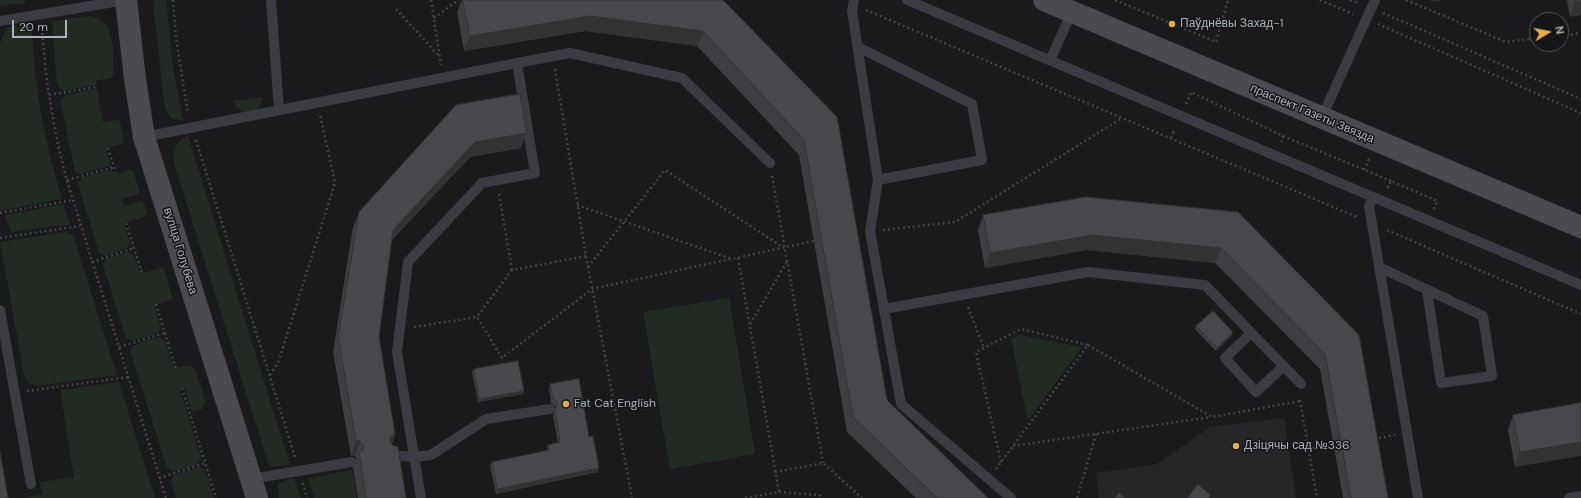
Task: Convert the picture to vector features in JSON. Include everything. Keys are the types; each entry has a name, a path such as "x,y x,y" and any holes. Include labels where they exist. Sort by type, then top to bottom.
{"main road":[{"name":"вуліца Голубева","path":"126,0 135,79 144,137 254,489"},
{"name":"праспект Газеты Звязда","path":"1044,0 1581,227"}],"lane":[{"path":"0,21 126,0"},
{"path":"271,0 279,110"},
{"path":"907,0 1581,285"},
{"path":"853,2 858,47 878,180 870,231 901,404 1011,498"},
{"path":"1322,118 1374,4"},
{"path":"1050,60 1072,12"},
{"path":"858,47 972,104 982,160 878,180"},
{"path":"144,137 570,53 682,78 770,163"},
{"path":"420,498 397,352 408,262 482,183 535,173 517,63"},
{"path":"1372,197 1369,206 1418,498"},
{"path":"1379,267 1483,316 1492,376 1441,384 1427,290"},
{"path":"884,309 1088,272 1205,285 1299,382"},
{"path":"0,310 31,484"},
{"path":"1251,333 1225,358 1256,392 1284,366"},
{"path":"391,455 414,457 431,455 486,419 550,409"},
{"path":"254,489 299,471 352,462"},
{"path":"1569,498 1581,496"}],"path":[{"path":"173,0 179,65 192,127 307,498"},
{"path":"431,0 443,78"},
{"path":"434,18 458,0"},
{"path":"1115,0 1216,42 1228,0"},
{"path":"1320,0 1367,19 1581,113"},
{"path":"1350,0 1374,4 1581,99"},
{"path":"1406,0 1506,42 1529,39"},
{"path":"853,2 1581,314"},
{"path":"396,9 440,57"},
{"path":"42,14 49,95 55,132 67,180 80,226 166,498"},
{"path":"1569,35 1581,33"},
{"path":"553,56 586,256 632,498"},
{"path":"49,95 97,87"},
{"path":"1191,92 1283,136 1437,201 1429,220"},
{"path":"269,376 278,363 335,183 317,103"},
{"path":"870,231 955,222 1122,118"},
{"path":"1283,136 1281,141 1288,144"},
{"path":"108,148 116,173"},
{"path":"770,163 823,463 862,498"},
{"path":"67,180 114,167"},
{"path":"588,267 665,170 785,248"},
{"path":"497,180 512,270"},
{"path":"1381,184 1388,187 1391,181"},
{"path":"0,213 73,200"},
{"path":"578,205 625,220 732,259"},
{"path":"126,223 142,273"},
{"path":"0,238 80,226"},
{"path":"477,317 502,358 592,289 814,241"},
{"path":"92,262 134,248"},
{"path":"400,329 477,317 512,270 586,256"},
{"path":"738,258 774,472 779,492"},
{"path":"750,325 787,262"},
{"path":"963,295 984,348"},
{"path":"156,304 176,369"},
{"path":"1001,463 976,352 1021,329 1088,346 1212,417"},
{"path":"119,347 165,333"},
{"path":"989,479 1088,346"},
{"path":"15,393 128,377"},
{"path":"1299,382 1300,401 1317,498"},
{"path":"182,388 216,498"},
{"path":"1013,446 1212,417 1300,401"},
{"path":"1369,439 1407,433"},
{"path":"1077,498 1096,434"},
{"path":"1308,449 1333,445"},
{"path":"159,478 206,463"},
{"path":"774,472 823,463"},
{"path":"745,498 779,492 819,495 823,498"}],"shaded area":[{"path":"0,0 26,0 24,3 0,6"},
{"path":"154,0 166,0 173,67 183,120 171,118 165,109 154,12"},
{"path":"90,16 99,18 105,23 109,30 113,47 114,73 111,78 96,81 97,85 64,91 57,86 52,21"},
{"path":"32,24 37,91 50,156 62,199 0,211 0,43 7,27"},
{"path":"97,89 103,122 116,120 120,121 124,140 122,144 106,148 110,163 109,166 81,174 75,172 60,100 65,95"},
{"path":"263,97 258,108 250,113 241,111 233,101"},
{"path":"188,136 290,465 271,467 268,463 177,173 174,162 174,152 178,142"},
{"path":"110,170 113,171 114,174 129,170 133,171 140,191 137,195 122,199 124,206 140,201 144,203 147,213 144,217 124,223 130,243 127,248 105,256 99,253 78,183 83,177"},
{"path":"63,204 70,224 11,232 5,215"},
{"path":"65,232 73,235 117,375 36,386 28,383 24,374 0,242"},
{"path":"128,252 134,255 140,274 163,267 173,299 154,305 161,328 158,333 133,341 126,338 103,265 105,259"},
{"path":"729,298 755,454 670,469 643,312"},
{"path":"1020,335 1082,347 1028,421 1011,338"},
{"path":"159,337 165,340 174,369 189,365 195,368 205,401 202,409 192,412 184,387 180,389 201,458 198,464 173,472 167,468 130,351 134,345"},
{"path":"119,382 155,498 25,498 42,494 40,482 74,477 60,390"},
{"name":"Дзіцячы сад №336","path":"1284,418 1296,498 1099,498 1096,473 1157,464 1210,427"},
{"path":"199,467 205,470 214,498 176,498 171,481 174,475"},
{"path":"352,470 357,498 314,498 308,478"},
{"path":"294,478 301,498 279,498 278,485 285,480"}],"building":[{"path":"463,0 723,0 837,117 887,400 988,498 937,498 853,417 804,140 703,31 590,16 470,36"},
{"path":"520,94 527,133 475,142 393,230 379,337 395,434 391,436 390,440 392,445 398,447 406,498 366,498 359,453 363,450 364,446 360,441 356,441 338,337 359,212 456,105"},
{"path":"1086,197 1238,212 1359,335 1388,498 1351,498 1325,354 1221,248 1092,235 990,253 983,215"},
{"path":"1213,311 1233,332 1217,348 1196,326"},
{"path":"518,361 524,391 479,399 474,369"},
{"path":"579,379 589,437 593,436 599,468 497,489 492,462 549,450 548,445 560,442 555,410 558,403 553,398 550,384"},
{"path":"1581,403 1581,442 1520,452 1513,415"},
{"path":"0,452 8,498 0,498"},
{"path":"1198,484 1210,495 1209,498 1188,498"},
{"path":"1119,493 1125,498 1115,498"}],"place":[{"name":"Паўднёвы Захад-1","path":"1172,24"},
{"name":"Fat Cat English","path":"566,404"},
{"name":"Дзіцячы сад №336","path":"1236,446"}]}
